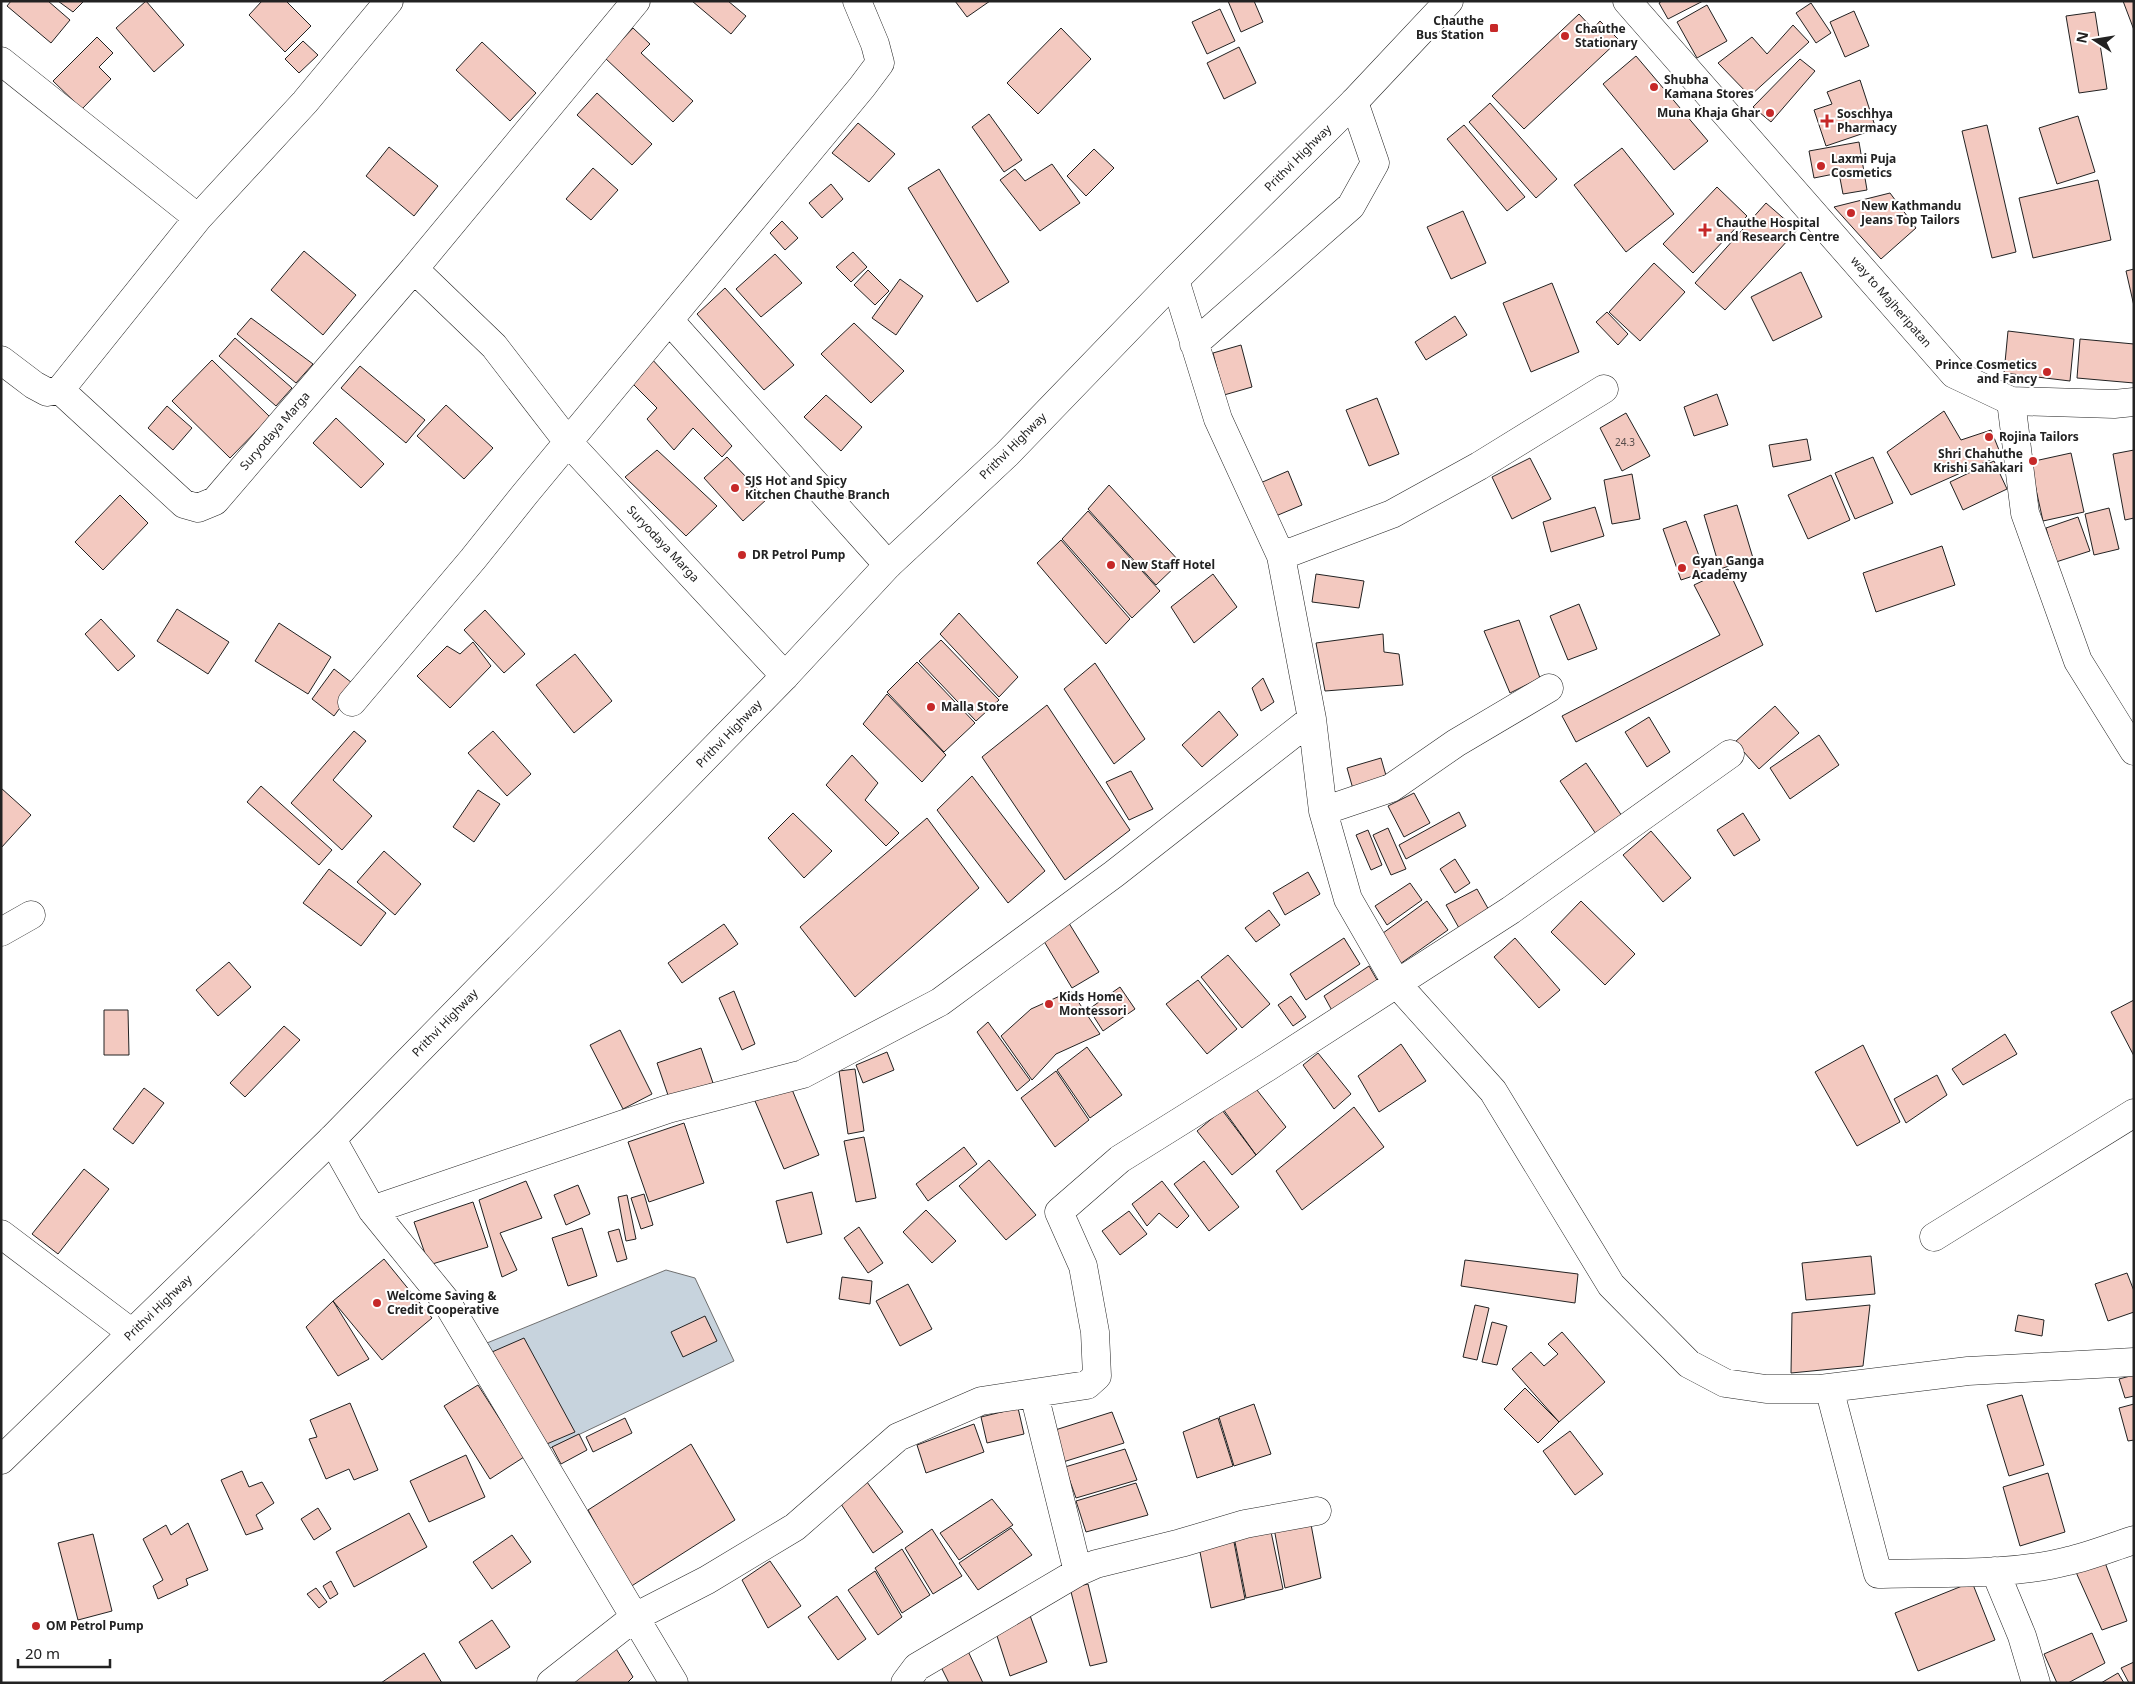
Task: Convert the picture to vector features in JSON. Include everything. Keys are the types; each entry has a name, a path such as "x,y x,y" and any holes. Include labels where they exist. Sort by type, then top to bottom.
{"main road":[{"path":"1,360 47,392 60,390 198,218 306,102 389,1"},
{"path":"414,269 636,1"},
{"path":"352,702 473,559 880,63 875,44 857,1"},
{"name":"Prithvi Highway","path":"1,1460 332,1139 785,676 888,565 1006,454 1175,280 1354,102 1449,1"},
{"name":"way to Majheripatan","path":"1627,1 1954,374 2011,400 2114,404 2134,402"},
{"path":"1,61 198,218"},
{"path":"1194,344 1351,206 1376,163 1354,102"},
{"name":"Suryodaya Marga","path":"60,390 184,504 198,508 215,501 414,269 494,346 568,442 785,676"},
{"path":"1175,280 1218,419 1281,556 1312,719 1323,812 1348,899 1397,984 1493,1091 1611,1285 1689,1364 1725,1383 1766,1389 1829,1388 1968,1371 2134,1362"},
{"path":"669,320 888,565"},
{"path":"1281,556 1392,514 1479,466 1604,389"},
{"path":"2011,400 2025,513 2078,661 2134,750"},
{"path":"1323,812 1391,788 1456,743 1549,688"},
{"path":"372,1210 668,1109 803,1074 940,1002 1114,874 1312,719"},
{"path":"551,1683 635,1617 707,1580 795,1527 898,1437 981,1401 1087,1385 1097,1376 1095,1332 1083,1266 1059,1212 1120,1159 1512,910 1730,754"},
{"path":"1,932 30,916"},
{"path":"1934,1237 2134,1113"},
{"path":"332,1139 372,1210 446,1301 674,1683"},
{"path":"1,1234 132,1333"},
{"path":"1829,1388 1878,1574 1995,1570 2068,1561 2134,1540"},
{"path":"1034,1394 1078,1572"},
{"path":"906,1683 917,1668 1078,1572 1096,1564 1245,1524 1317,1511"},
{"path":"1995,1570 2022,1636 2036,1683"}],"shaded area":[{"path":"666,1270 695,1278 734,1361 540,1453 482,1345"}],"building":[{"path":"11,1 48,1 70,20 51,43 7,6"},
{"path":"58,1 84,1 73,12"},
{"path":"146,1 184,45 154,72 116,28"},
{"path":"262,1 286,1 311,26 285,52 249,15"},
{"path":"692,1 728,1 746,16 731,34"},
{"path":"955,1 990,1 967,17"},
{"path":"1228,1 1254,1 1263,22 1241,32"},
{"path":"1662,1 1703,1 1668,19 1659,3"},
{"path":"2123,1 2134,1 2134,30"},
{"path":"1811,3 1831,33 1816,43 1796,13"},
{"path":"1707,5 1727,41 1697,58 1677,22"},
{"path":"1220,9 1235,41 1207,54 1192,22"},
{"path":"1854,11 1869,46 1845,57 1830,22"},
{"path":"2095,12 2107,89 2079,93 2066,16"},
{"path":"1579,14 1593,29 1600,21 1619,40 1524,129 1492,96"},
{"path":"1793,25 1809,42 1750,96 1718,63 1752,37 1767,54"},
{"path":"633,28 650,44 641,53 693,101 673,122 605,58"},
{"path":"1061,28 1091,59 1038,114 1007,83"},
{"path":"97,37 113,53 99,67 111,79 82,109 53,81"},
{"path":"303,41 318,55 299,73 285,59"},
{"path":"482,42 536,93 510,121 456,70"},
{"path":"1239,47 1256,83 1224,99 1207,63"},
{"path":"1636,56 1708,141 1674,170 1603,84"},
{"path":"1800,59 1815,71 1771,122 1753,107"},
{"path":"1860,80 1876,129 1826,146 1814,110 1832,104 1827,92"},
{"path":"597,93 652,144 632,165 577,115"},
{"path":"1490,103 1557,179 1536,198 1469,122"},
{"path":"989,114 1022,160 1004,172 972,127"},
{"path":"2078,116 2095,172 2057,184 2039,128"},
{"path":"858,123 895,154 869,182 832,153"},
{"path":"1464,125 1525,197 1507,211 1447,139"},
{"path":"1987,125 2016,252 1992,258 1962,131"},
{"path":"1859,142 1867,190 1843,194 1839,173 1814,178 1809,151"},
{"path":"389,147 438,186 414,216 366,176"},
{"path":"1622,148 1674,214 1626,252 1574,185"},
{"path":"1094,149 1114,168 1086,196 1067,176"},
{"path":"1052,164 1080,203 1040,231 1000,180 1015,169 1025,181"},
{"path":"593,168 618,190 591,220 566,199"},
{"path":"939,169 1009,282 977,302 908,188"},
{"path":"2098,180 2111,240 2033,258 2019,198"},
{"path":"831,184 843,199 822,218 809,203"},
{"name":"Chauthe Hospital and Research Centre","path":"1717,187 1747,216 1693,273 1663,244"},
{"path":"1890,193 1916,228 1881,259 1834,207"},
{"path":"1766,203 1797,230 1725,310 1695,283"},
{"path":"1463,211 1486,263 1451,279 1427,227"},
{"path":"782,221 798,238 785,250 770,233"},
{"path":"304,251 356,295 323,335 271,290"},
{"path":"853,252 867,267 851,282 836,267"},
{"path":"775,254 802,283 761,317 736,289"},
{"path":"1654,263 1685,292 1640,341 1609,312"},
{"path":"2134,269 2134,306 2126,271"},
{"path":"868,270 889,291 875,305 854,285"},
{"path":"1801,272 1822,317 1773,341 1751,297"},
{"path":"900,279 923,296 896,335 872,318"},
{"path":"1552,283 1579,352 1531,372 1503,303"},
{"path":"725,288 794,365 764,390 697,314"},
{"path":"1607,312 1628,334 1618,345 1596,322"},
{"path":"1455,316 1467,335 1426,360 1415,342"},
{"path":"251,318 313,364 296,383 237,334"},
{"path":"854,323 904,371 871,403 821,354"},
{"path":"2008,331 2074,339 2070,381 2004,373"},
{"path":"235,338 292,388 276,406 219,356"},
{"path":"2080,339 2134,344 2134,383 2077,378"},
{"path":"1241,345 1252,387 1224,395 1213,353"},
{"path":"650,357 732,446 722,457 693,428 674,450 647,419 657,408 629,380"},
{"path":"212,360 270,417 230,458 172,401"},
{"path":"360,366 425,420 406,443 341,388"},
{"path":"1717,394 1728,425 1694,436 1684,407"},
{"path":"826,395 862,427 841,451 804,417"},
{"path":"1377,398 1399,454 1369,466 1346,410"},
{"path":"446,405 493,448 464,479 417,436"},
{"path":"167,406 192,428 173,450 148,428"},
{"path":"1944,411 1961,440 1991,430 2001,455 1911,495 1887,452"},
{"path":"1626,413 1650,456 1622,471 1600,428"},
{"path":"336,418 384,464 361,488 313,443"},
{"path":"1807,439 1811,460 1773,467 1769,445"},
{"path":"657,450 717,506 686,536 625,477"},
{"path":"2134,450 2134,518 2125,520 2113,454"},
{"path":"2071,453 2084,512 2043,521 2030,462"},
{"name":"SJS Hot and Spicy Kitchen Chauthe Branch","path":"727,457 767,499 743,521 704,478"},
{"path":"1873,457 1893,503 1855,519 1835,473"},
{"path":"1530,458 1551,499 1512,519 1492,477"},
{"path":"1994,461 2007,489 1963,510 1950,482"},
{"path":"1288,471 1302,505 1271,518 1258,484"},
{"path":"1632,474 1640,519 1612,524 1604,480"},
{"path":"1831,475 1850,520 1808,539 1788,495"},
{"path":"1109,485 1180,562 1156,585 1088,509"},
{"path":"120,495 148,523 103,570 75,542"},
{"path":"1737,505 1753,558 1720,569 1704,515"},
{"path":"1595,507 1604,536 1551,552 1543,522"},
{"path":"2109,508 2119,549 2094,555 2085,514"},
{"name":"New Staff Hotel","path":"1088,511 1160,591 1132,618 1062,539"},
{"path":"2078,517 2090,551 2056,562 2046,528"},
{"path":"1686,521 1705,572 1681,580 1663,529"},
{"path":"1061,540 1130,619 1106,644 1037,563"},
{"path":"1942,546 1955,585 1876,612 1863,573"},
{"path":"1728,569 1763,645 1576,742 1562,716 1720,635 1694,585"},
{"path":"1213,574 1237,607 1194,643 1171,607"},
{"path":"1316,574 1364,581 1359,608 1312,602"},
{"path":"1579,604 1597,649 1568,660 1550,616"},
{"path":"177,609 229,642 208,674 157,641"},
{"path":"485,610 525,654 504,673 464,630"},
{"path":"959,613 1018,677 999,697 940,634"},
{"path":"101,619 135,656 118,671 85,634"},
{"path":"1519,620 1540,678 1510,693 1484,631"},
{"path":"279,623 331,657 308,694 255,661"},
{"path":"1383,634 1384,652 1399,654 1403,685 1325,691 1316,643"},
{"path":"941,640 999,700 976,721 919,661"},
{"path":"473,642 491,666 450,708 417,676 447,646 460,654"},
{"path":"575,654 612,701 574,733 536,685"},
{"name":"Malla Store","path":"917,662 975,723 944,752 887,692"},
{"path":"1095,663 1145,739 1114,764 1064,689"},
{"path":"334,669 356,686 334,716 312,699"},
{"path":"1263,678 1274,702 1261,711 1252,688"},
{"path":"887,694 946,755 922,782 863,724"},
{"path":"1047,705 1130,830 1065,880 982,757"},
{"path":"1775,706 1799,733 1759,769 1735,742"},
{"path":"1219,711 1238,735 1202,767 1182,745"},
{"path":"1649,717 1670,752 1647,767 1625,732"},
{"path":"354,731 366,741 333,780 372,816 342,850 291,803"},
{"path":"493,731 531,774 507,796 468,753"},
{"path":"1819,735 1839,765 1790,799 1770,768"},
{"path":"852,755 878,783 865,800 899,833 886,846 826,785"},
{"path":"1381,758 1387,779 1353,789 1347,768"},
{"path":"1586,763 1622,816 1596,834 1560,781"},
{"path":"1131,771 1153,809 1129,820 1106,782"},
{"path":"972,776 1045,871 1008,903 937,810"},
{"path":"261,786 332,850 319,865 247,802"},
{"path":"1,788 31,815 1,848"},
{"path":"478,790 500,804 474,842 453,827"},
{"path":"1414,793 1430,823 1404,837 1388,806"},
{"path":"1459,812 1466,826 1406,859 1399,845"},
{"path":"793,813 832,851 804,878 768,838"},
{"path":"1743,813 1760,840 1734,856 1717,830"},
{"path":"927,818 979,888 855,997 800,927"},
{"path":"1388,828 1406,869 1391,875 1373,835"},
{"path":"1368,830 1382,865 1371,870 1356,835"},
{"path":"1651,831 1691,878 1663,902 1623,855"},
{"path":"384,851 421,884 395,915 357,882"},
{"path":"1455,859 1470,883 1455,893 1440,869"},
{"path":"329,869 386,913 361,946 303,903"},
{"path":"1308,872 1320,894 1285,915 1273,893"},
{"path":"1410,883 1422,900 1387,925 1375,906"},
{"path":"1477,889 1490,912 1459,928 1446,905"},
{"path":"1427,901 1448,930 1400,964 1379,936"},
{"path":"1581,901 1635,954 1605,985 1551,932"},
{"path":"1269,910 1280,925 1256,942 1245,928"},
{"path":"1067,920 1099,972 1072,988 1042,938"},
{"path":"724,924 738,944 682,983 668,963"},
{"path":"1344,938 1360,964 1306,1000 1290,974"},
{"path":"1515,938 1560,990 1539,1008 1494,957"},
{"path":"1228,955 1270,1004 1242,1028 1201,977"},
{"path":"229,962 251,987 218,1016 196,990"},
{"path":"1369,966 1381,987 1335,1016 1324,996"},
{"path":"1198,980 1237,1029 1207,1054 1166,1004"},
{"path":"1120,987 1135,1009 1103,1031 1089,1009"},
{"path":"734,991 755,1044 742,1050 719,998"},
{"path":"1071,991 1100,1034 1056,1054 1032,1080 1001,1036 1031,1009"},
{"path":"1291,996 1306,1017 1293,1026 1278,1005"},
{"path":"2134,1000 2134,1056 2111,1012"},
{"path":"104,1010 128,1010 129,1055 104,1055"},
{"path":"988,1022 1030,1080 1017,1091 977,1032"},
{"path":"284,1026 300,1040 245,1097 230,1083"},
{"path":"620,1030 652,1094 623,1109 590,1045"},
{"path":"2005,1034 2017,1054 1963,1085 1952,1069"},
{"path":"1401,1044 1426,1081 1379,1112 1358,1076"},
{"path":"1863,1045 1900,1122 1857,1146 1815,1072"},
{"path":"1087,1047 1122,1095 1090,1118 1057,1070"},
{"path":"701,1048 713,1083 669,1098 657,1063"},
{"path":"887,1052 894,1070 863,1083 856,1065"},
{"path":"1318,1053 1351,1094 1334,1109 1303,1065"},
{"path":"855,1069 864,1131 848,1134 839,1071"},
{"path":"1056,1071 1089,1120 1055,1147 1021,1098"},
{"path":"1937,1075 1947,1095 1906,1123 1894,1099"},
{"path":"1253,1085 1286,1127 1256,1155 1223,1109"},
{"path":"791,1087 819,1155 784,1169 755,1101"},
{"path":"144,1088 164,1103 133,1144 113,1129"},
{"path":"1354,1107 1384,1147 1302,1210 1276,1171"},
{"path":"1222,1110 1256,1155 1232,1175 1197,1131"},
{"path":"684,1123 704,1183 649,1202 628,1142"},
{"path":"864,1137 876,1198 856,1202 844,1141"},
{"path":"964,1147 977,1164 928,1201 916,1184"},
{"path":"989,1160 1036,1215 1006,1240 959,1186"},
{"path":"1204,1161 1239,1207 1209,1231 1174,1184"},
{"path":"84,1169 109,1189 58,1254 32,1234"},
{"path":"526,1181 542,1218 500,1233 517,1270 502,1277 479,1200"},
{"path":"1162,1181 1189,1216 1177,1228 1159,1213 1147,1226 1132,1204"},
{"path":"578,1185 590,1214 566,1225 554,1195"},
{"path":"812,1192 822,1234 787,1243 776,1201"},
{"path":"644,1194 653,1225 641,1229 631,1198"},
{"path":"627,1195 636,1239 626,1241 618,1197"},
{"path":"473,1202 488,1247 429,1265 414,1222"},
{"path":"926,1210 956,1241 932,1263 903,1232"},
{"path":"1129,1211 1147,1234 1120,1255 1102,1231"},
{"path":"859,1227 883,1263 868,1273 844,1238"},
{"path":"582,1228 597,1276 568,1286 552,1238"},
{"path":"619,1229 627,1259 617,1262 608,1232"},
{"path":"1871,1256 1875,1294 1806,1300 1802,1263"},
{"path":"384,1259 432,1318 382,1360 333,1301"},
{"path":"1465,1260 1578,1274 1575,1303 1461,1286"},
{"path":"2127,1273 2134,1291 2134,1312 2108,1321 2095,1284"},
{"path":"842,1277 872,1281 870,1304 839,1299"},
{"path":"908,1284 932,1329 900,1346 876,1301"},
{"path":"333,1301 369,1359 338,1376 306,1327"},
{"path":"1475,1305 1489,1308 1477,1360 1463,1357"},
{"path":"1870,1305 1863,1366 1791,1373 1792,1313"},
{"path":"2018,1315 2044,1320 2042,1336 2015,1331"},
{"path":"705,1316 717,1341 683,1357 671,1332"},
{"path":"1492,1322 1507,1326 1497,1365 1482,1362"},
{"path":"1562,1332 1605,1382 1559,1422 1512,1369 1531,1352 1544,1366 1558,1354 1548,1344"},
{"path":"524,1338 575,1432 542,1446 492,1352"},
{"path":"2134,1375 2134,1396 2125,1398 2119,1379"},
{"path":"478,1385 524,1457 490,1479 444,1406"},
{"path":"1525,1388 1559,1422 1538,1443 1504,1409"},
{"path":"2022,1395 2044,1465 2009,1476 1987,1405"},
{"path":"350,1403 378,1470 354,1480 349,1469 326,1479 309,1439 317,1437 310,1420"},
{"path":"1254,1404 1271,1454 1234,1466 1219,1417"},
{"path":"2134,1404 2134,1440 2128,1441 2119,1408"},
{"path":"1018,1408 1024,1434 987,1443 981,1417"},
{"path":"1112,1412 1124,1443 1063,1462 1052,1431"},
{"path":"625,1418 632,1433 593,1452 586,1437"},
{"path":"1218,1418 1233,1466 1197,1478 1183,1432"},
{"path":"974,1424 984,1452 926,1473 917,1445"},
{"path":"1570,1431 1603,1474 1575,1495 1543,1451"},
{"path":"579,1434 587,1450 561,1464 552,1447"},
{"path":"691,1444 735,1520 630,1587 588,1510"},
{"path":"1125,1449 1137,1480 1076,1498 1065,1467"},
{"path":"466,1455 485,1497 429,1522 410,1481"},
{"path":"242,1471 249,1487 262,1482 274,1503 256,1515 263,1529 246,1535 221,1480"},
{"path":"2048,1473 2065,1532 2020,1546 2003,1487"},
{"path":"867,1482 903,1532 873,1553 839,1501"},
{"path":"1136,1483 1148,1515 1086,1532 1076,1501"},
{"path":"992,1499 1013,1525 959,1560 940,1533"},
{"path":"318,1508 331,1529 314,1540 301,1519"},
{"path":"409,1513 427,1547 354,1587 336,1552"},
{"path":"1310,1519 1321,1578 1285,1588 1274,1528"},
{"path":"188,1523 208,1570 186,1579 188,1585 158,1599 153,1586 163,1580 143,1539 166,1525 171,1535"},
{"path":"1270,1527 1283,1589 1246,1598 1234,1537"},
{"path":"1011,1528 1032,1555 978,1590 959,1563"},
{"path":"932,1529 962,1576 933,1594 905,1548"},
{"path":"93,1534 112,1611 78,1620 58,1543"},
{"path":"512,1535 531,1562 492,1589 473,1562"},
{"path":"1233,1537 1245,1599 1211,1608 1199,1547"},
{"path":"902,1549 930,1595 902,1613 875,1568"},
{"path":"2104,1560 2127,1621 2102,1630 2075,1570"},
{"path":"770,1561 801,1606 768,1628 742,1580"},
{"path":"875,1571 902,1617 878,1635 848,1590"},
{"path":"331,1581 338,1594 330,1599 323,1586"},
{"path":"1972,1582 1995,1640 1918,1671 1895,1613"},
{"path":"1088,1584 1107,1662 1090,1666 1070,1588"},
{"path":"316,1588 327,1602 319,1608 307,1594"},
{"path":"837,1596 866,1639 838,1660 808,1617"},
{"path":"1028,1610 1047,1662 1010,1676 995,1630"},
{"path":"492,1620 510,1647 476,1669 459,1642"},
{"path":"2092,1633 2105,1663 2068,1683 2057,1683 2044,1654"},
{"path":"612,1642 633,1677 627,1683 558,1683"},
{"path":"967,1649 983,1683 949,1683 941,1667"},
{"path":"424,1653 442,1683 381,1683"},
{"path":"2134,1662 2134,1683 2129,1683 2121,1668"},
{"path":"2118,1673 2124,1683 2101,1683"}],"place":[{"name":"Chauthe Bus Station","path":"1494,28"},
{"name":"Chauthe Stationary","path":"1565,36"},
{"name":"Shubha Kamana Stores","path":"1654,87"},
{"name":"Muna Khaja Ghar","path":"1770,113"},
{"name":"Soschhya Pharmacy","path":"1827,121"},
{"name":"Laxmi Puja Cosmetics","path":"1821,166"},
{"name":"New Kathmandu Jeans Top Tailors","path":"1851,213"},
{"name":"Chauthe Hospital and Research Centre","path":"1705,230"},
{"name":"Prince Cosmetics and Fancy","path":"2047,372"},
{"name":"Rojina Tailors","path":"1989,437"},
{"name":"Shri Chahuthe Krishi Sahakari","path":"2033,461"},
{"name":"SJS Hot and Spicy Kitchen Chauthe Branch","path":"735,488"},
{"name":"DR Petrol Pump","path":"742,555"},
{"name":"New Staff Hotel","path":"1111,565"},
{"name":"Gyan Ganga Academy","path":"1682,568"},
{"name":"Malla Store","path":"931,707"},
{"name":"Kids Home Montessori","path":"1049,1004"},
{"name":"Welcome Saving & Credit Cooperative","path":"377,1303"},
{"name":"OM Petrol Pump","path":"36,1626"}]}
